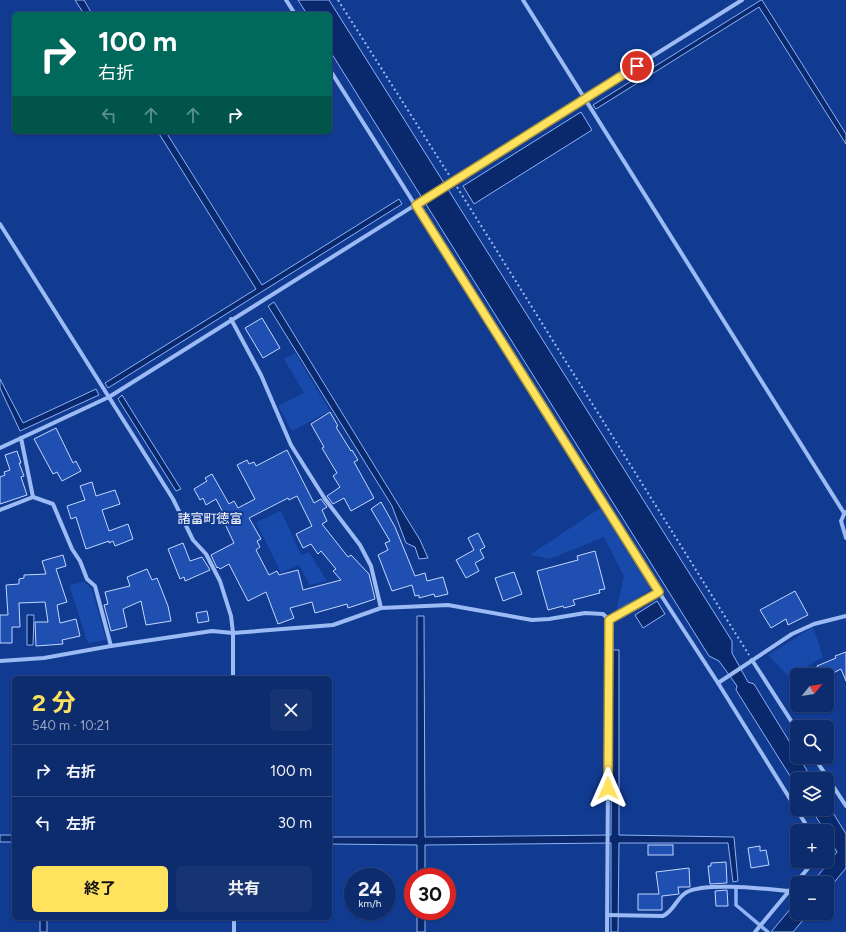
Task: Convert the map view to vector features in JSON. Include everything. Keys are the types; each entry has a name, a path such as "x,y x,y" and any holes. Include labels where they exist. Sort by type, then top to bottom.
{"street":[{"path":"286,0 294,12"},
{"path":"523,0 845,512 841,521 846,538"},
{"path":"0,448 109,397 231,319 422,202 742,0"},
{"path":"332,73 806,824"},
{"path":"0,224 173,499 193,540 206,554 220,581 231,616 233,633 233,676"},
{"path":"231,319 261,375 291,445 325,499 360,545 371,566 381,608"},
{"path":"21,438 33,497"},
{"path":"0,510 33,497 53,504 72,549 80,561 86,579 95,586 110,646"},
{"path":"609,620 659,592"},
{"path":"0,661 44,658 110,646 212,631 233,633 333,625 381,608 448,605 532,620 549,619 585,612 603,614 609,620 607,932"},
{"path":"718,683 792,634 814,624 846,616"},
{"path":"752,660 791,720"},
{"path":"819,764 846,806"},
{"path":"756,930 808,868"},
{"path":"608,915 663,916 669,913 685,893 695,889 740,888 789,890"},
{"path":"234,920 234,932"}],"path":[{"path":"338,0 752,660"}],"shaded area":[{"path":"75,0 84,0 91,12 83,12"},
{"path":"298,0 329,0 732,641 732,653 748,682 754,684 790,743 790,764 803,764 808,772 790,772 790,776 736,690 737,686 719,661 709,656 332,54 332,12 306,12"},
{"path":"761,0 846,134 846,144 759,7 596,109 593,105"},
{"path":"581,112 592,130 474,204 463,186"},
{"path":"159,134 167,134 262,285 399,199 402,204 108,388 105,383 256,289"},
{"path":"274,302 420,540 428,558 419,559 415,547 406,543 392,506 268,306"},
{"path":"295,353 330,411 292,431 278,406 304,393 284,359"},
{"path":"0,379 23,423 96,389 99,395 20,431 0,388"},
{"path":"122,395 181,489 176,491 118,399"},
{"path":"600,508 651,589 616,612 624,576 604,537 550,559 530,555"},
{"path":"281,511 301,555 309,552 327,581 310,585 299,565 281,573 256,522"},
{"path":"84,582 92,589 106,640 88,643 69,585"},
{"path":"657,601 665,614 643,628 635,615"},
{"path":"27,615 34,615 33,645 27,645"},
{"path":"417,616 424,616 425,837 611,835 612,650 619,650 619,835 734,837 738,881 733,882 728,843 619,843 618,932 611,932 611,843 425,845 425,868 417,868 417,845 332,844 332,837 417,837"},
{"path":"813,627 823,657 804,668 790,668 789,677 768,655"},
{"path":"834,814 846,834 846,868 834,883 834,876 818,876 824,868 834,868 834,856 837,852 834,847 834,824 821,824 815,816 834,816"},
{"path":"0,835 12,835 12,842 0,842"},
{"path":"790,909 790,920 803,920 793,932 771,932"},
{"path":"40,920 47,920 47,932 40,932"},
{"path":"417,920 425,920 425,932 417,932"}],"building":[{"path":"262,318 280,348 263,358 245,328"},
{"path":"330,412 338,426 336,427 358,460 354,462 374,498 351,511 344,498 333,504 327,496 340,487 333,476 337,473 322,448 324,447 311,424"},
{"path":"56,428 73,463 76,461 81,471 62,481 57,472 53,474 34,439"},
{"path":"287,450 314,503 321,499 327,507 322,510 327,521 322,524 348,557 351,555 369,574 375,599 348,608 347,604 315,613 312,602 290,608 294,618 278,624 266,592 248,601 229,564 220,569 218,567 217,568 211,555 234,543 225,524 228,522 216,499 206,505 203,498 200,500 194,489 207,481 205,478 212,474 229,504 234,501 238,508 255,499 237,465 247,460 249,464 254,462 256,466","holes":["297,496 312,526 296,534 303,548 311,544 318,554 321,551 336,569 333,571 341,580 303,590 298,570 279,575 277,571 269,575 256,550 260,547 257,541 261,539 249,518 288,498 289,500"]},
{"path":"17,451 21,463 19,463 24,476 21,477 27,495 0,504 0,477 5,475 4,472 10,470 5,455"},
{"path":"92,482 96,496 115,490 120,504 102,510 109,531 128,524 133,539 115,546 113,541 109,543 109,541 86,549 76,517 71,519 67,506 85,500 80,486"},
{"path":"381,502 395,527 415,576 425,573 427,581 443,577 448,594 435,597 434,594 419,598 419,595 415,596 412,585 392,591 378,555 388,550 385,543 390,541 371,509"},
{"path":"478,533 485,547 480,550 484,558 475,563 479,571 466,578 456,560 474,550 468,538"},
{"path":"183,543 190,561 202,557 210,570 185,581 184,577 180,579 168,549"},
{"path":"595,551 605,589 599,590 600,593 573,600 575,605 564,608 563,606 548,610 537,571 578,560 577,556"},
{"path":"63,555 66,566 56,569 67,602 57,605 60,623 76,619 80,636 62,640 63,644 36,646 35,622 48,622 45,602 19,603 20,627 12,627 12,643 0,643 0,615 8,615 6,585 19,584 19,579 24,578 24,575 46,574 42,561"},
{"path":"147,569 152,580 157,578 168,606 171,621 146,625 141,601 123,609 127,627 111,631 104,605 108,604 105,592 130,586 127,577"},
{"path":"514,572 522,594 503,601 495,578"},
{"path":"795,591 808,615 788,625 786,619 771,628 760,610"},
{"path":"207,611 209,621 198,623 196,613"},
{"path":"846,652 846,681 841,669 834,672 834,668 818,668 817,666 836,658 835,656"},
{"path":"648,845 673,845 673,855 648,855"},
{"path":"760,846 760,851 766,850 769,865 751,868 748,848"},
{"path":"726,862 727,883 710,884 708,866 711,866 711,863"},
{"path":"689,868 690,887 678,887 679,894 662,896 662,910 638,910 638,894 659,894 656,872"},
{"path":"727,890 728,906 716,906 715,891"}],"waterway":[{"path":"736,887 736,905 768,932"}],"district":[{"name":"諸富町徳富","path":"210,518"}],"route":[{"path":"608,788 609,620 659,592 416,205 637,66"}]}
